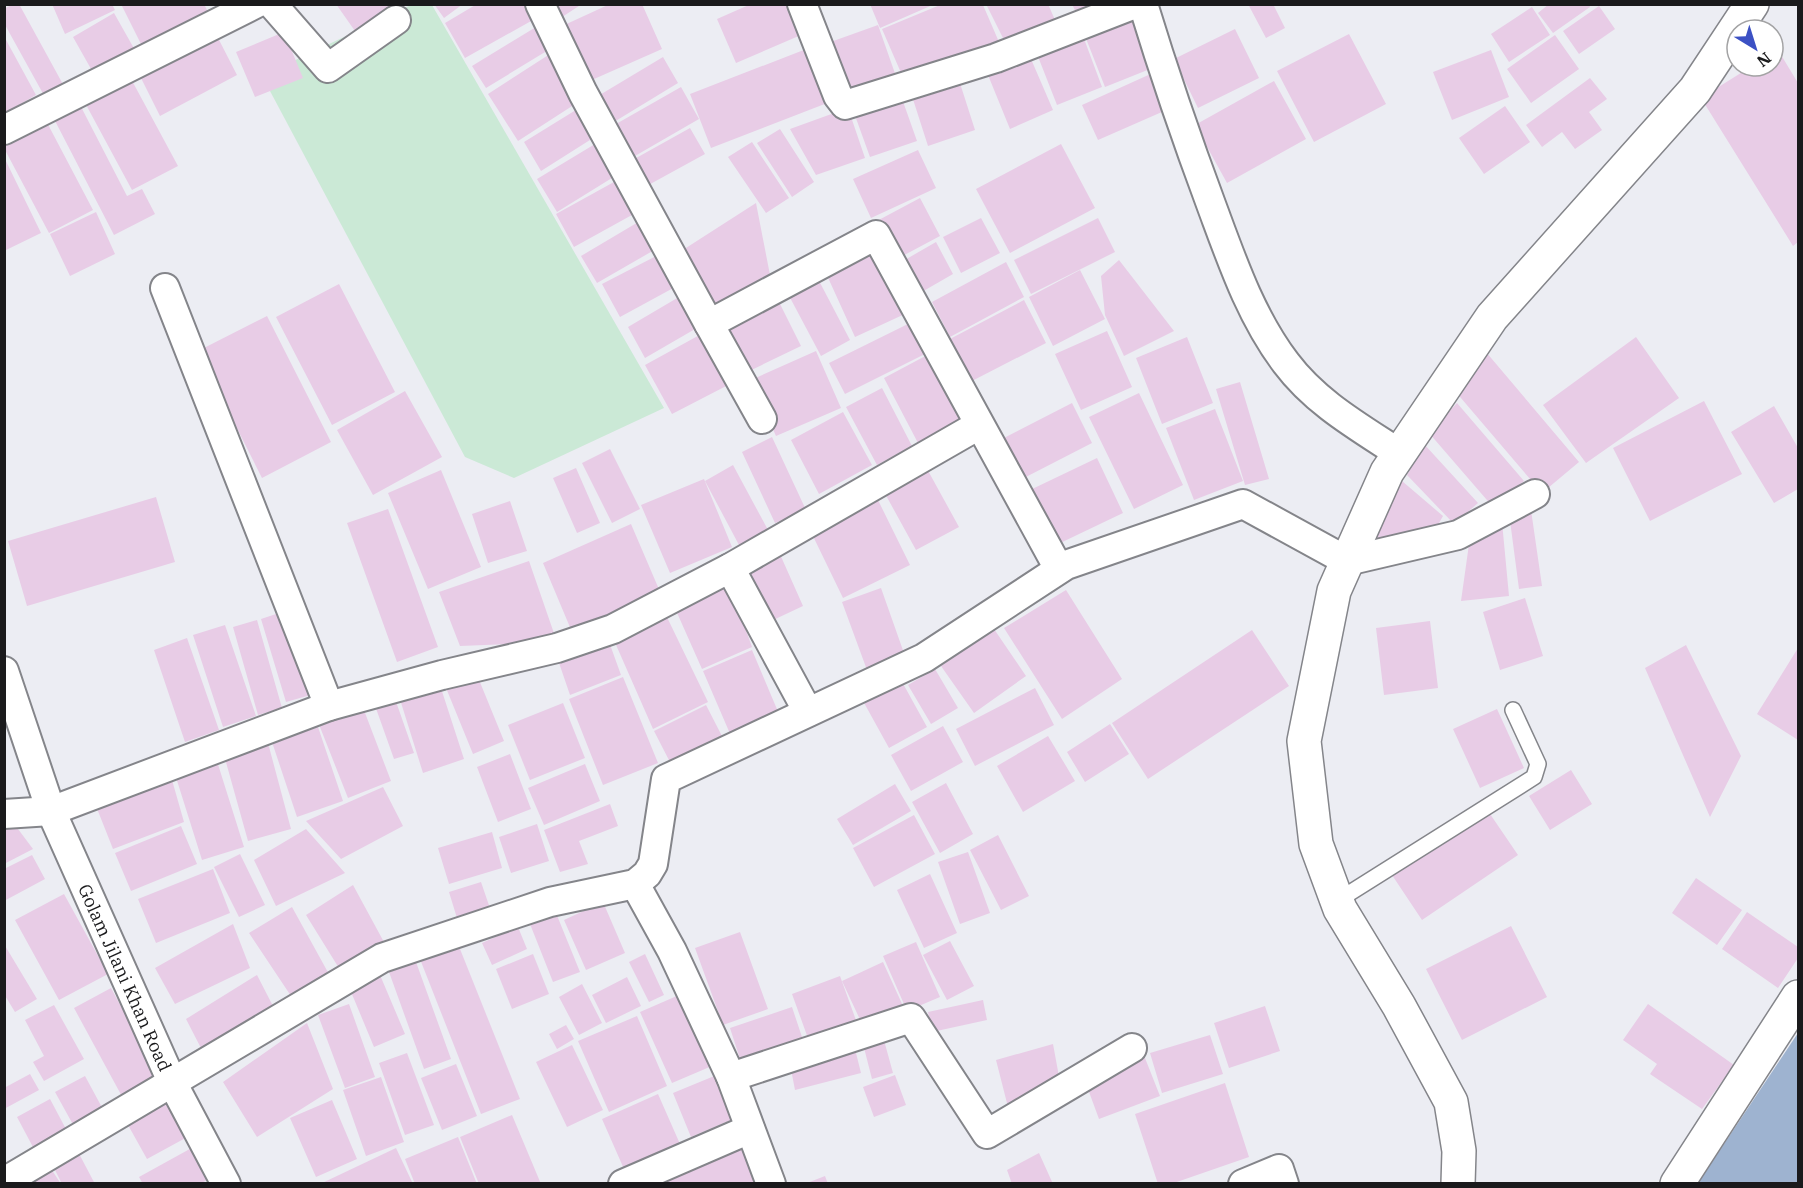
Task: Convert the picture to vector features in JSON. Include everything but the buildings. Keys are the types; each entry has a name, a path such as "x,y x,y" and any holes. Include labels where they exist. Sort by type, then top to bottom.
{"street":[{"path":"4,130 255,4"},
{"path":"272,4 328,68 396,20"},
{"path":"540,4 583,93 762,419"},
{"path":"802,4 838,96 845,105 996,58 1135,4"},
{"path":"1143,4 1175,108 1233,265 1258,319 1286,364 1328,407 1400,454"},
{"path":"1458,1184 1459,1151 1451,1102 1399,1006 1337,901 1316,844 1304,741 1334,591 1387,472 1492,317 1695,90 1752,4"},
{"path":"710,324 876,235 1059,569"},
{"path":"165,288 329,706"},
{"path":"4,814 51,812 329,706 568,644 613,629 730,568 979,425"},
{"path":"4,1182 173,1084 382,958 550,902 635,884 647,874 653,864 666,780 924,658 1059,569 1244,504 1347,561 1458,535 1535,494"},
{"path":"730,568 808,712"},
{"name":"Golam Jilani Khan Road","path":"4,671 51,812 173,1084 226,1184"},
{"path":"635,884 672,951 731,1077 771,1184"},
{"path":"1677,1184 1798,997"},
{"path":"731,1077 911,1018 987,1134 1132,1048"},
{"path":"623,1184 750,1129"},
{"path":"1243,1184 1279,1169 1284,1184"}],"lane":[{"path":"1337,901 1534,777 1538,764 1513,710"}],"green space":[{"path":"411,5 432,5 664,408 514,478 465,457 262,76"}],"water":[{"path":"1798,1033 1798,1183 1698,1183"}]}
